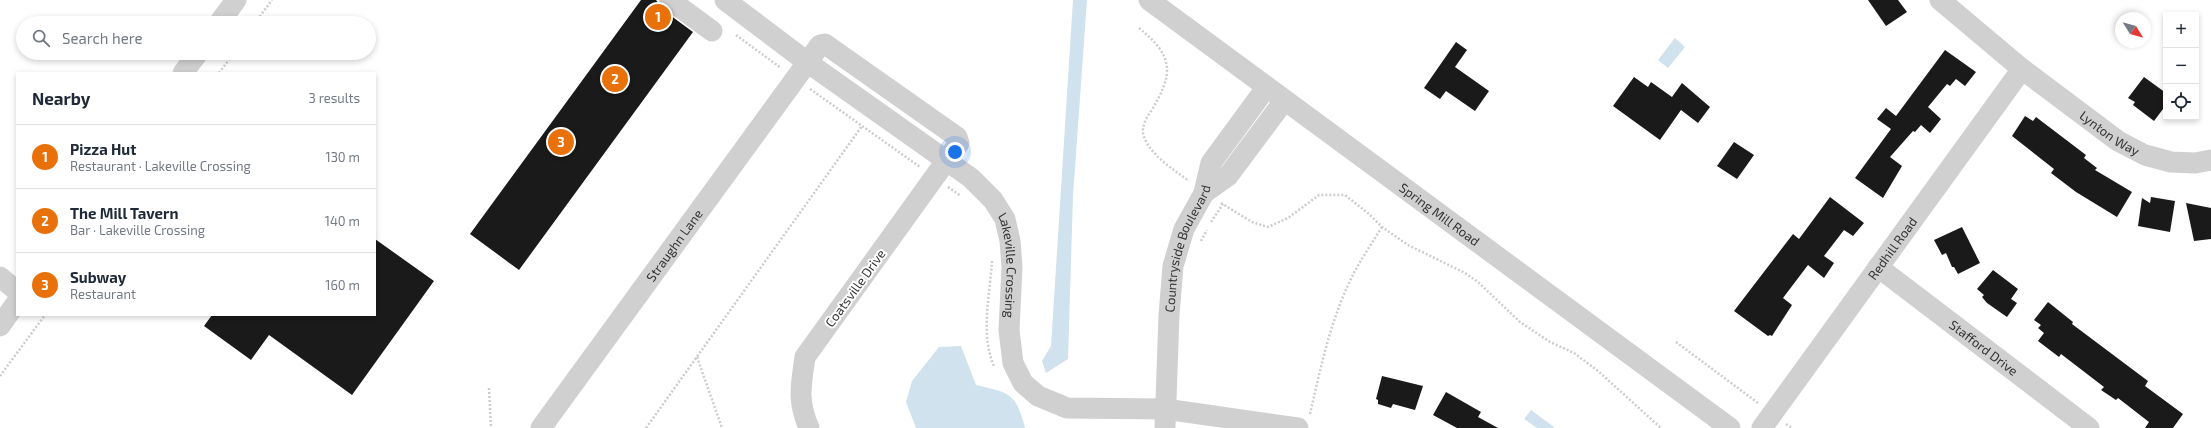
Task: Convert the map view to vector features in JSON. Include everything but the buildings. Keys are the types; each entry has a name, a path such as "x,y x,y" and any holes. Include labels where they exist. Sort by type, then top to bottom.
{"street":[{"path":"224,16 236,0"},
{"path":"670,0 712,31"},
{"name":"Lakeville Crossing","path":"725,0 801,70 947,161 971,178 993,200 1004,219 1010,241 1012,267 1009,330 1013,363 1024,382 1038,396 1067,408 1165,418 1304,424"},
{"name":"Spring Mill Road","path":"1149,0 1266,88 1730,428"},
{"name":"Lynton Way","path":"1940,0 2022,69 2118,141 2145,155 2171,162 2195,163 2211,160"},
{"path":"184,72 193,60"},
{"name":"Redhill Road","path":"1768,421 2022,69"},
{"name":"Straughn Lane","path":"541,428 801,70"},
{"name":"Countryside Boulevard","path":"1165,418 1169,315 1173,266 1184,229 1204,193 1211,163 1266,88"},
{"path":"1204,193 1228,176 1284,101"},
{"name":"Coatsville Drive","path":"809,428 801,410 800,389 805,357 947,161"},
{"name":"Stafford Drive","path":"1878,267 2089,428"},
{"path":"0,277 16,291"},
{"path":"0,326 16,303"}],"path":[{"path":"260,16 272,0"},
{"path":"1139,28 1157,42 1167,63 1168,75 1163,91 1146,120 1143,132 1146,141 1156,153 1204,193 1252,222 1268,227 1288,218 1319,196 1345,195 1369,214 1382,227 1408,245 1465,273 1478,282 1520,322 1550,342 1574,353 1598,371 1661,428"},
{"path":"736,35 801,70 862,126 966,200"},
{"path":"220,72 229,60"},
{"path":"646,428 862,126"},
{"path":"1198,246 1223,204"},
{"path":"1304,424 1329,338 1343,299 1356,270 1382,227"},
{"path":"992,259 987,331 989,354 994,368"},
{"path":"0,376 44,316"},
{"path":"1676,342 1768,421 1792,428"},
{"path":"697,357 722,428"},
{"path":"489,388 491,428"}],"water":[{"path":"1073,0 1087,0 1073,196 1068,359 1046,373 1042,361 1051,346"},
{"path":"1675,38 1685,47 1668,68 1658,60"},
{"path":"961,346 976,385 996,390 1010,396 1018,407 1025,428 916,428 906,402 912,381 939,347"},
{"path":"1531,410 1554,427 1537,428 1524,419"}],"place":[{"name":"Pizza Hut","path":"658,17"},
{"name":"The Mill Tavern","path":"615,79"},
{"name":"Subway","path":"561,142"}]}
